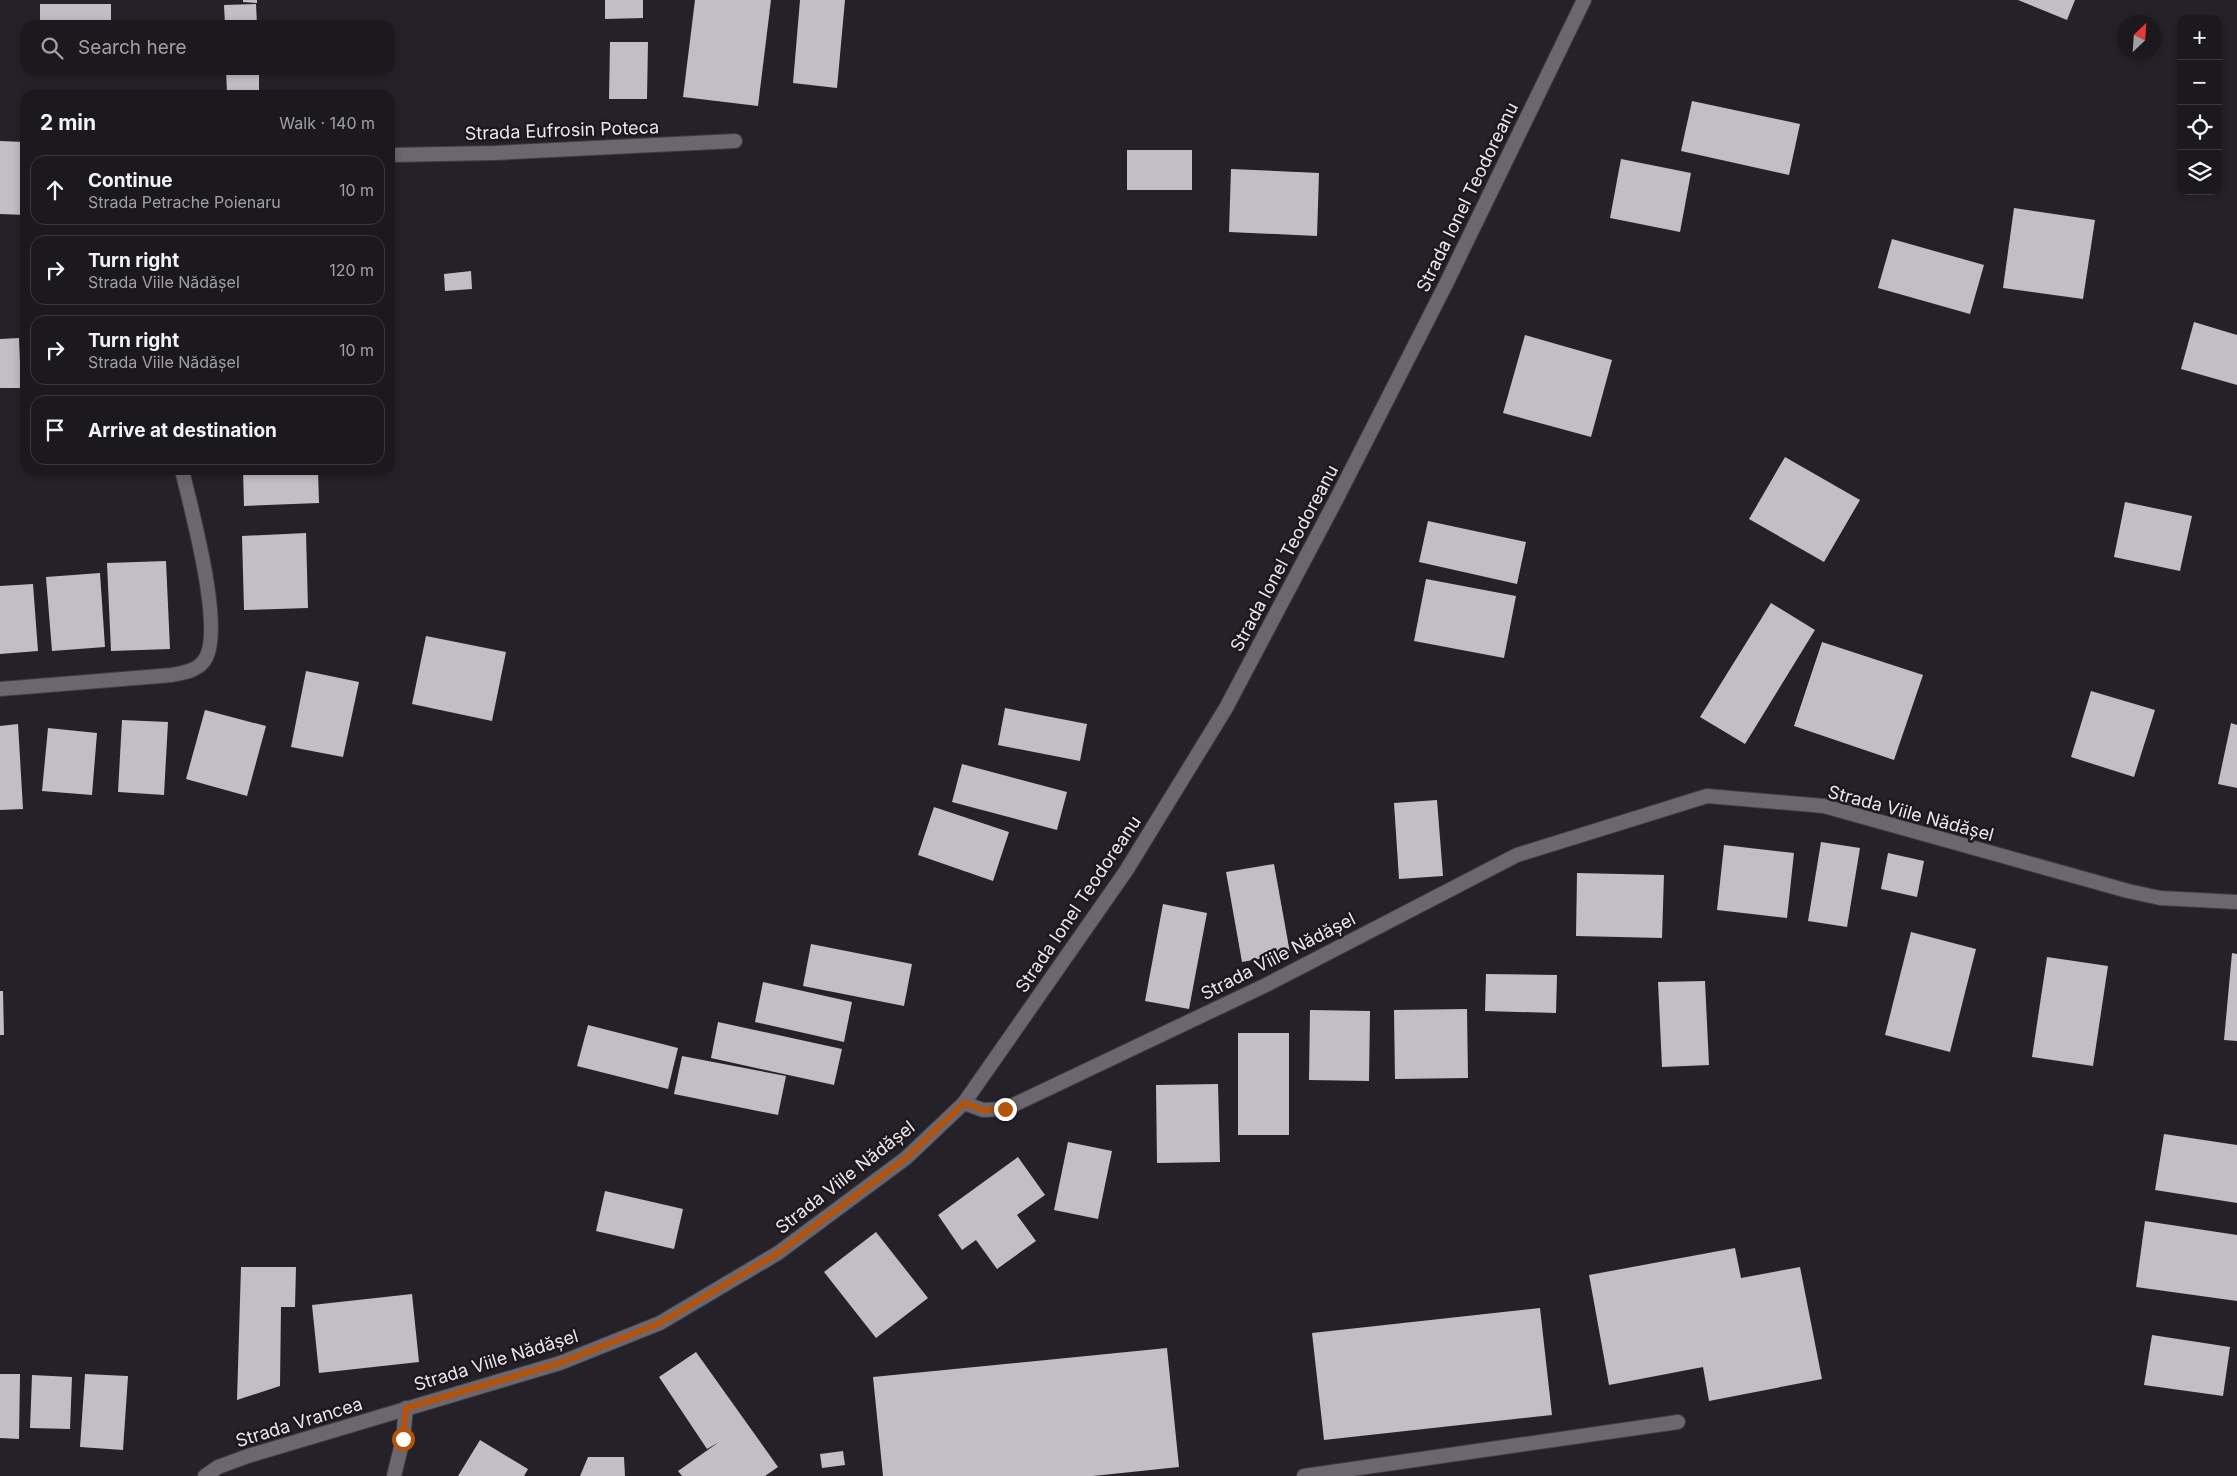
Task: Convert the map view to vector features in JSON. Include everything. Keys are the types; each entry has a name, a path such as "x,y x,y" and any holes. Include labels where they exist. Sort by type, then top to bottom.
{"street":[{"name":"Strada Ionel Teodoreanu","path":"964,1103 1126,871 1226,708 1336,500 1446,284 1584,0"},
{"name":"Strada Eufrosin Poteca","path":"395,155 495,153 735,141"},
{"path":"0,690 172,675 188,671 203,662 210,648 212,626 207,583 183,475"},
{"name":"Strada Viile Nădășel","path":"406,1408 560,1363 660,1323 778,1253 906,1158 964,1103 983,1110 1005,1109 1266,985 1517,855 1707,796 1824,806 2128,891 2160,898 2237,902"},
{"path":"394,1476 403,1439 406,1408"},
{"name":"Strada Vrancea","path":"205,1476 218,1467 248,1456 406,1408"},
{"path":"1304,1476 1678,1422"}],"building":[{"path":"243,0 257,0 257,3 243,2"},
{"path":"605,0 643,0 643,18 605,19"},
{"path":"695,0 771,0 758,106 683,97"},
{"path":"800,0 845,0 837,88 793,83"},
{"path":"2018,0 2075,0 2067,20"},
{"path":"40,4 111,4 111,20 40,20"},
{"path":"256,4 257,20 225,20 224,5"},
{"path":"610,42 648,42 647,99 609,99"},
{"path":"226,75 259,75 259,90 227,90"},
{"path":"1692,101 1800,124 1789,175 1681,151"},
{"path":"0,141 20,142 20,215 0,214"},
{"path":"1127,150 1192,150 1192,190 1127,190"},
{"path":"1621,159 1691,173 1680,232 1610,218"},
{"path":"1231,169 1319,173 1317,236 1229,232"},
{"path":"2014,208 2095,220 2083,299 2003,288"},
{"path":"1892,239 1984,265 1970,314 1878,288"},
{"path":"471,271 472,289 445,291 444,274"},
{"path":"2194,322 2237,335 2237,385 2181,369"},
{"path":"1525,335 1612,360 1591,437 1503,413"},
{"path":"19,338 20,388 0,388 0,339"},
{"path":"1785,457 1860,500 1824,562 1749,519"},
{"path":"243,475 318,475 319,503 244,506"},
{"path":"2125,502 2192,516 2180,571 2114,557"},
{"path":"1428,521 1526,542 1517,584 1419,562"},
{"path":"306,533 308,608 244,610 242,536"},
{"path":"166,561 170,649 111,651 107,563"},
{"path":"100,573 105,647 52,651 46,577"},
{"path":"1426,579 1516,596 1504,658 1414,641"},
{"path":"33,584 38,651 0,654 0,586"},
{"path":"1771,603 1815,630 1745,744 1700,717"},
{"path":"426,636 506,652 492,721 412,704"},
{"path":"1822,642 1923,675 1894,760 1794,726"},
{"path":"306,671 359,682 343,757 291,747"},
{"path":"2091,691 2155,710 2134,777 2071,757"},
{"path":"1005,708 1087,724 1080,761 998,745"},
{"path":"205,710 266,726 247,796 186,779"},
{"path":"122,720 168,722 164,795 118,792"},
{"path":"2231,723 2237,725 2237,788 2218,784"},
{"path":"18,724 23,809 0,810 0,726"},
{"path":"48,728 97,733 92,795 42,791"},
{"path":"962,764 1067,792 1057,830 952,802"},
{"path":"1437,800 1443,876 1399,879 1394,803"},
{"path":"934,807 1009,832 993,881 918,855"},
{"path":"1821,842 1860,848 1847,927 1808,921"},
{"path":"1724,845 1794,853 1787,918 1717,910"},
{"path":"1888,853 1924,861 1917,897 1881,889"},
{"path":"1274,864 1290,953 1242,962 1226,872"},
{"path":"1577,873 1664,875 1662,938 1576,936"},
{"path":"1163,904 1207,913 1189,1009 1145,1001"},
{"path":"1911,932 1976,949 1950,1052 1885,1035"},
{"path":"811,944 912,964 904,1006 803,986"},
{"path":"2232,953 2237,954 2237,1041 2224,1040"},
{"path":"2047,957 2108,966 2093,1066 2032,1057"},
{"path":"1486,974 1557,975 1556,1013 1485,1011"},
{"path":"1705,981 1709,1065 1662,1067 1658,982"},
{"path":"763,982 852,1002 844,1042 755,1022"},
{"path":"0,991 3,991 4,1035 0,1035"},
{"path":"1467,1009 1468,1078 1395,1079 1394,1010"},
{"path":"1310,1010 1370,1011 1369,1081 1309,1080"},
{"path":"718,1022 842,1049 834,1085 711,1058"},
{"path":"588,1025 678,1048 668,1089 577,1066"},
{"path":"1238,1033 1289,1033 1289,1135 1238,1135"},
{"path":"682,1056 786,1076 778,1115 674,1094"},
{"path":"1218,1084 1220,1162 1157,1163 1156,1085"},
{"path":"2164,1134 2237,1145 2237,1203 2155,1190"},
{"path":"1068,1142 1112,1151 1098,1219 1054,1210"},
{"path":"1018,1157 1045,1195 1017,1215 1036,1241 997,1269 976,1240 962,1250 938,1215"},
{"path":"605,1191 683,1209 674,1249 596,1231"},
{"path":"2145,1221 2237,1235 2237,1301 2136,1287"},
{"path":"876,1232 928,1298 876,1338 824,1272"},
{"path":"1735,1248 1741,1278 1800,1267 1822,1379 1709,1401 1703,1367 1609,1385 1589,1275"},
{"path":"241,1267 296,1267 295,1307 281,1307 280,1386 237,1400"},
{"path":"412,1294 419,1362 319,1373 312,1305"},
{"path":"1540,1308 1552,1415 1324,1440 1312,1333"},
{"path":"2152,1335 2230,1347 2223,1396 2144,1385"},
{"path":"1167,1348 1179,1467 1093,1476 883,1476 873,1377"},
{"path":"696,1352 778,1467 765,1476 682,1476 678,1471 719,1442 707,1449 659,1377"},
{"path":"0,1374 20,1374 19,1439 0,1438"},
{"path":"85,1374 128,1376 123,1450 80,1447"},
{"path":"32,1375 72,1377 70,1429 30,1428"},
{"path":"480,1440 528,1469 524,1476 458,1476"},
{"path":"843,1451 845,1465 822,1468 820,1454"},
{"path":"588,1457 624,1457 625,1476 580,1476"}],"route":[{"path":"403,1439 406,1408 560,1363 660,1323 778,1253 906,1158 964,1103 983,1110 1005,1109"}]}
